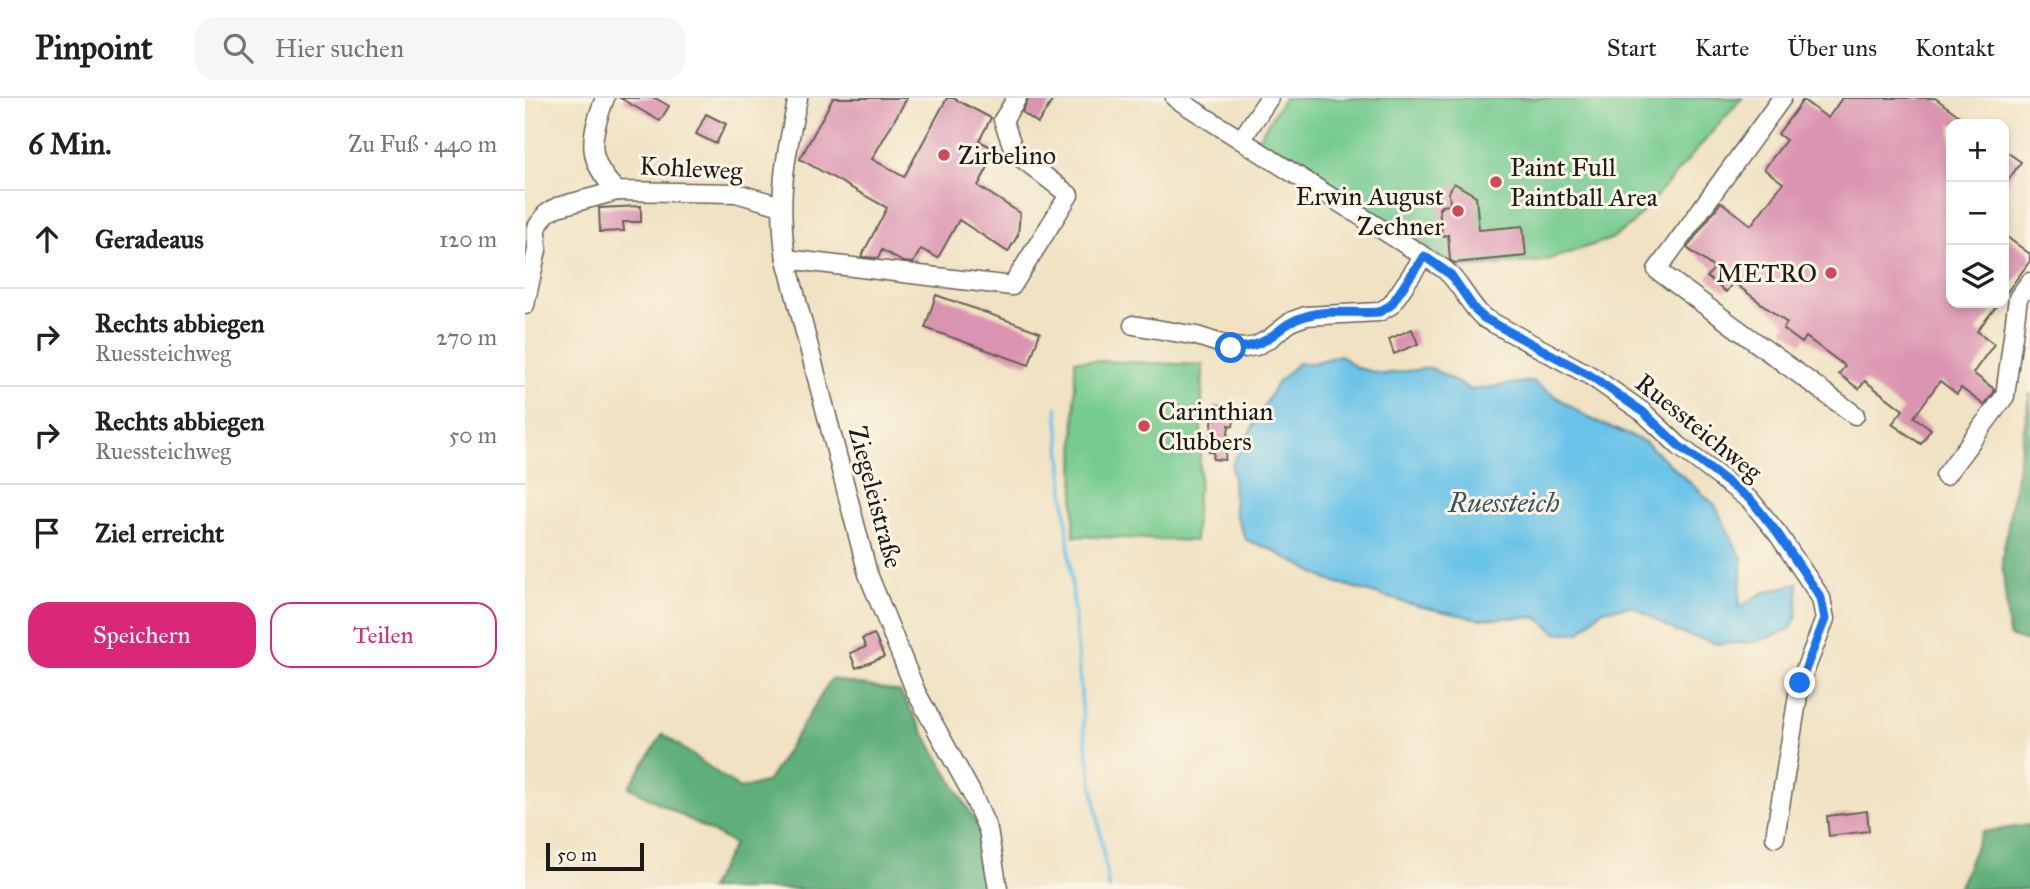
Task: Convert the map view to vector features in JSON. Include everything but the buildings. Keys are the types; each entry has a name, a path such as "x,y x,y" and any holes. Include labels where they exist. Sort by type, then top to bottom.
{"street":[{"name":"Kohleweg","path":"605,98 595,126 593,154 601,174 617,191 736,193 781,206"},
{"name":"Ziegeleistraße","path":"798,98 784,166 781,206 786,259 868,574 916,692 971,792 988,830 998,889"},
{"path":"786,259 1012,286 1069,195 1015,153 1003,120 1017,98"},
{"name":"Ruessteichweg","path":"1175,98 1424,256 1451,275 1484,318 1591,376 1643,412 1679,446 1751,500 1778,534 1821,598 1825,619 1800,683 1775,837"},
{"path":"1241,140 1269,98"},
{"path":"1782,98 1657,270 1854,415"},
{"path":"525,305 537,250 537,228 547,214 557,207 617,191"},
{"path":"1133,325 1196,336 1231,348 1256,346 1292,321 1306,316 1379,312 1386,309 1424,256"},
{"path":"1945,475 2005,396 2018,298 2030,282"}],"green space":[{"name":"Paint Full Paintball Area","path":"1284,98 1742,98 1632,224 1611,239 1544,261 1458,268 1257,140"},
{"name":"Carinthian Clubbers","path":"1075,360 1203,365 1195,541 1074,536"},
{"path":"2030,393 2030,643 2009,636 2002,560"},
{"path":"831,679 900,692 980,829 991,889 709,889 734,844 629,787 663,734 740,789 768,781"},
{"path":"2030,825 2030,889 1958,889 1982,832"}],"water":[{"name":"Ruessteich","path":"1340,355 1357,368 1383,374 1431,368 1471,390 1532,381 1589,418 1645,442 1715,505 1742,559 1739,607 1763,593 1798,583 1797,616 1790,630 1755,642 1718,644 1677,632 1633,606 1602,610 1579,633 1557,633 1536,617 1479,619 1417,606 1328,580 1268,548 1246,540 1235,513 1232,464 1277,383 1298,363 1313,363"}],"waterway":[{"path":"1057,407 1084,730 1109,889"}],"place":[{"name":"Zirbelino","path":"944,155"},
{"name":"Paint Full Paintball Area","path":"1496,182"},
{"name":"Erwin August Zechner","path":"1458,211"},
{"name":"METRO","path":"1831,273"},
{"name":"Carinthian Clubbers","path":"1144,426"}],"route":[{"path":"1231,348 1256,346 1292,321 1306,316 1319,313 1360,314 1386,309 1424,256 1457,281 1476,311 1484,318 1591,376 1643,412 1679,446 1751,500 1778,534 1821,598 1825,619 1800,683"}]}
